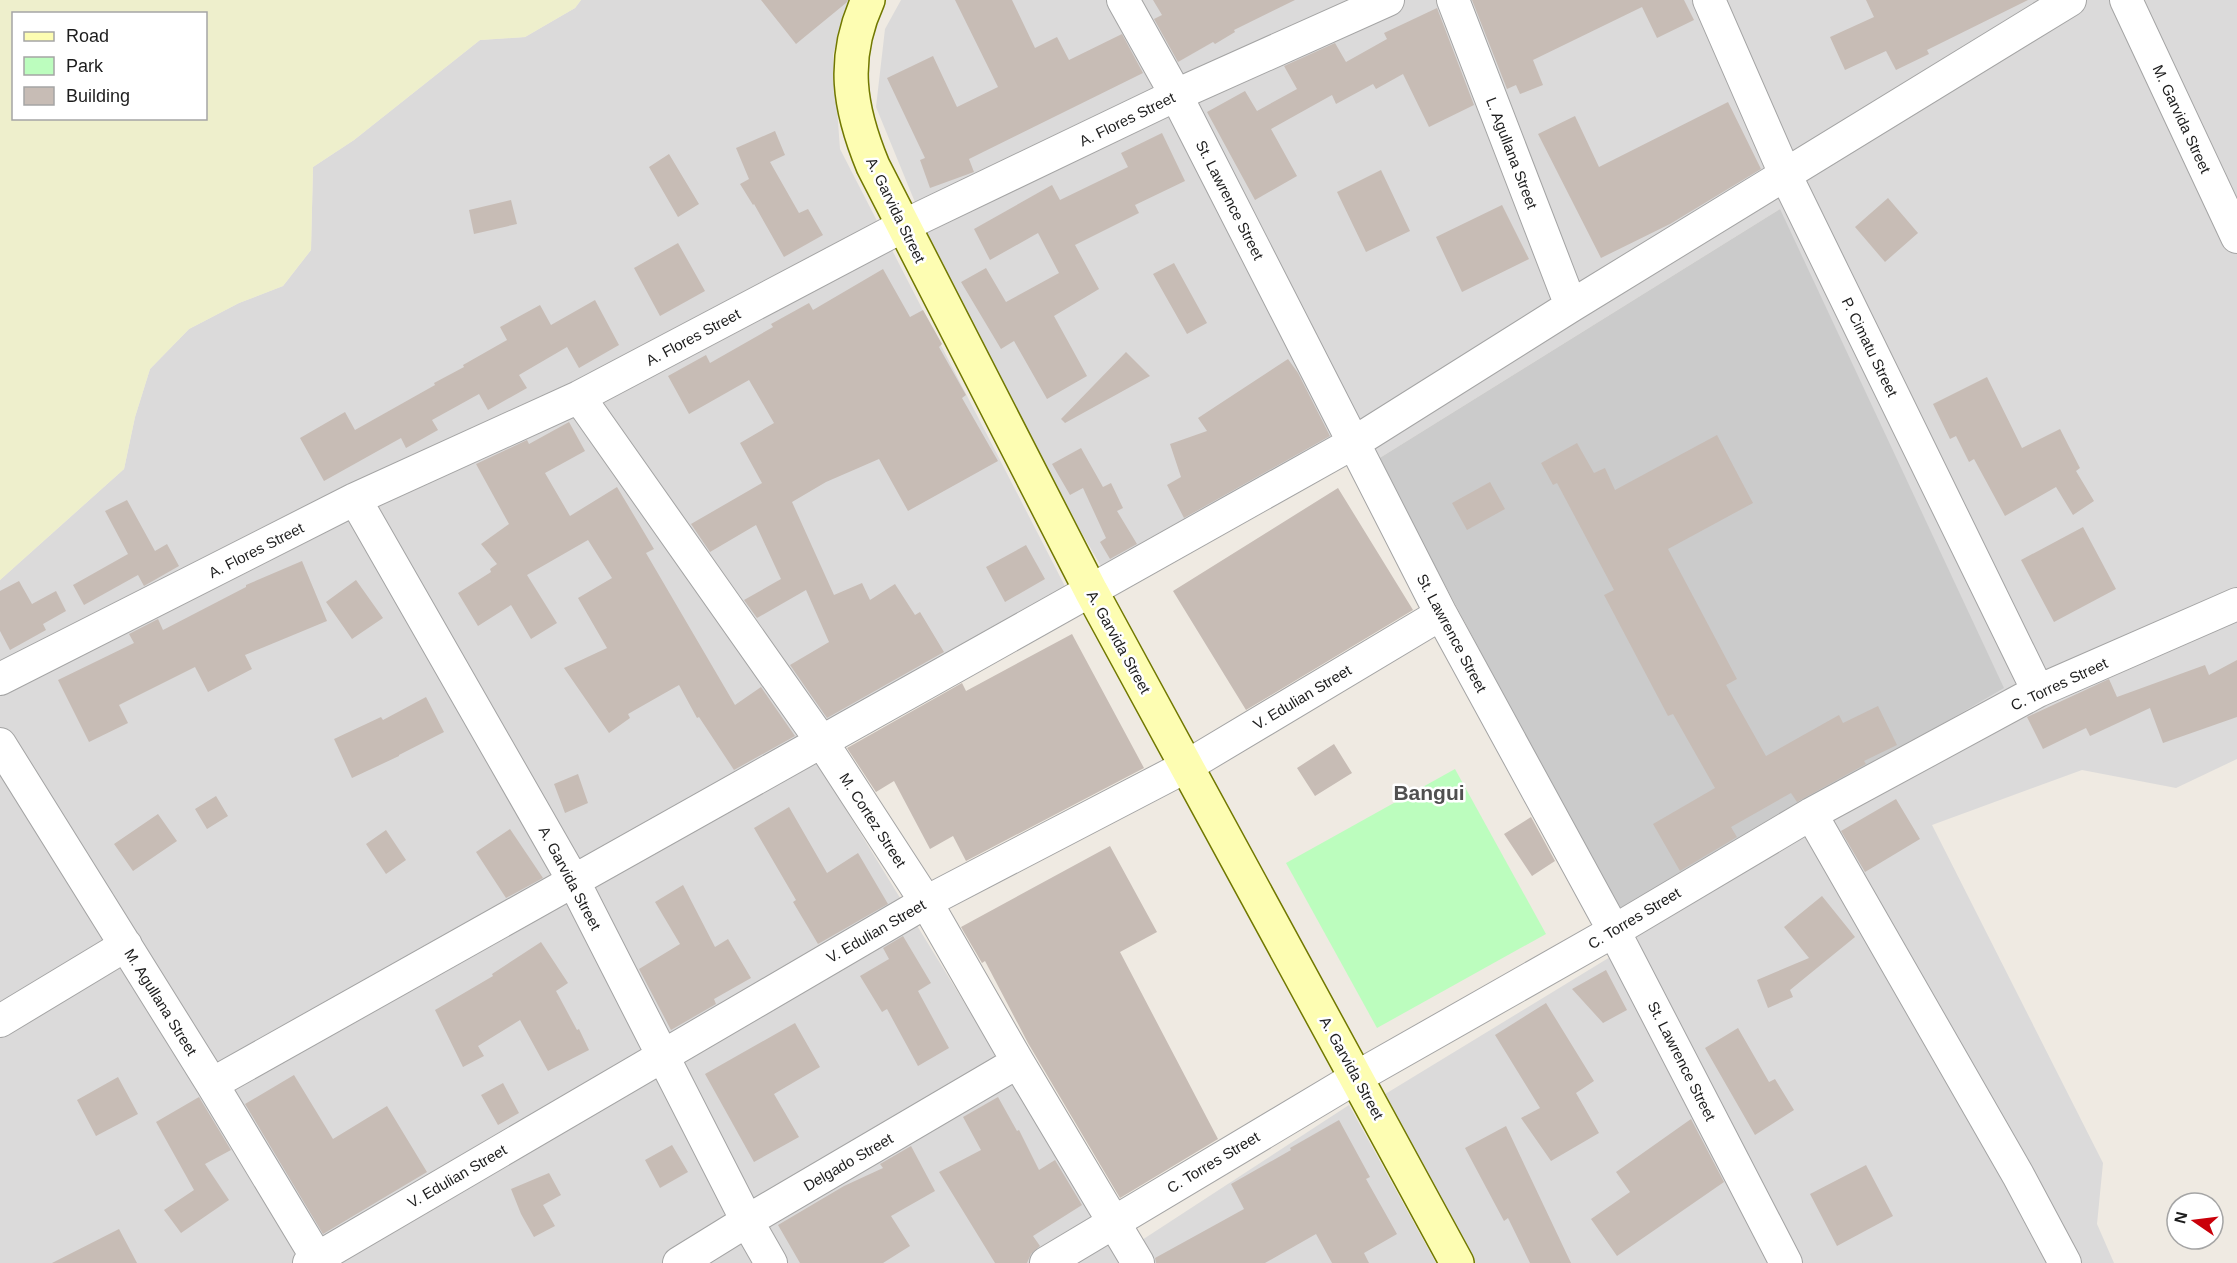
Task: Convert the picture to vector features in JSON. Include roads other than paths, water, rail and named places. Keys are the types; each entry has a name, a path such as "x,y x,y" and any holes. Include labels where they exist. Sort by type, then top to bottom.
{"main road":[{"name":"A. Garvida Street","path":"868,0 854,41 850,74 852,105 859,133 903,226 1091,591 1457,1263"}],"street":[{"name":"St. Lawrence Street","path":"1123,0 1176,95 1441,614 1614,931 1786,1263"},
{"name":"A. Flores Street","path":"0,679 356,499 579,397 903,226 1176,95 1388,0"},
{"name":"L. Agullana Street","path":"1453,0 1571,306"},
{"name":"P. Cimatu Street","path":"1709,0 1785,174 2038,691"},
{"path":"212,1084 1354,442 2070,0"},
{"name":"M. Garvida Street","path":"2126,0 2237,237"},
{"name":"M. Cortez Street","path":"579,397 822,742 926,902 1137,1263"},
{"name":"A. Garvida Street","path":"356,499 573,880 747,1221 771,1263"},
{"name":"C. Torres Street","path":"1046,1263 1357,1077 1614,931 1811,814 2038,691 2237,604"},
{"name":"V. Edulian Street","path":"315,1261 926,902 1187,766 1441,614"},
{"name":"M. Agullana Street","path":"0,744 212,1084 315,1261"},
{"path":"1811,814 2018,1175 2065,1263"},
{"path":"0,1021 126,945"},
{"name":"Delgado Street","path":"679,1263 1018,1062"}],"district":[{"name":"Bangui","path":"1429,792"}]}
